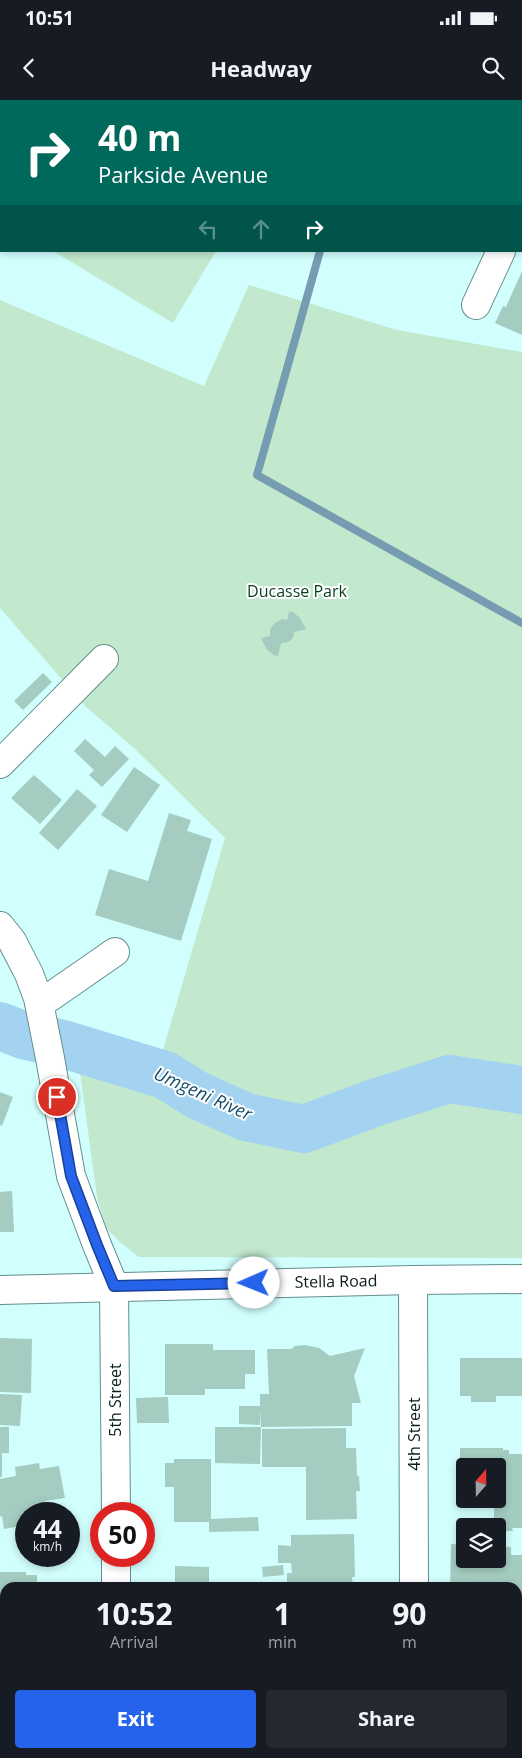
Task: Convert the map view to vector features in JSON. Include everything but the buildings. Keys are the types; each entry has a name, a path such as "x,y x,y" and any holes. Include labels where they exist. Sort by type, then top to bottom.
{"street":[{"path":"476,305 501,252"},
{"path":"0,764 104,659"},
{"path":"0,926 12,942 29,974 41,1009 71,1176 114,1286"},
{"path":"41,1009 116,952"},
{"name":"Stella Road","path":"0,1290 414,1280 522,1280"},
{"name":"4th Street","path":"414,1280 414,1582"},
{"name":"5th Street","path":"114,1286 116,1502"},
{"path":"116,1567 116,1582"}],"green space":[{"path":"55,252 215,252 173,323"},
{"name":"Ducasse Park","path":"249,285 397,330 522,352 522,1258 139,1257 106,1228 97,1197 77,1051 89,1028 163,1050 225,838 135,749 85,706 0,608 0,300 204,386"}],"waterway":[{"path":"320,252 257,475 522,623"},
{"name":"Umgeni River","path":"0,1026 23,1035 63,1044 165,1075 197,1095 246,1117 304,1129 374,1103 449,1079 522,1090"}],"route":[{"path":"57,1097 71,1176 114,1286 254,1283"}]}
